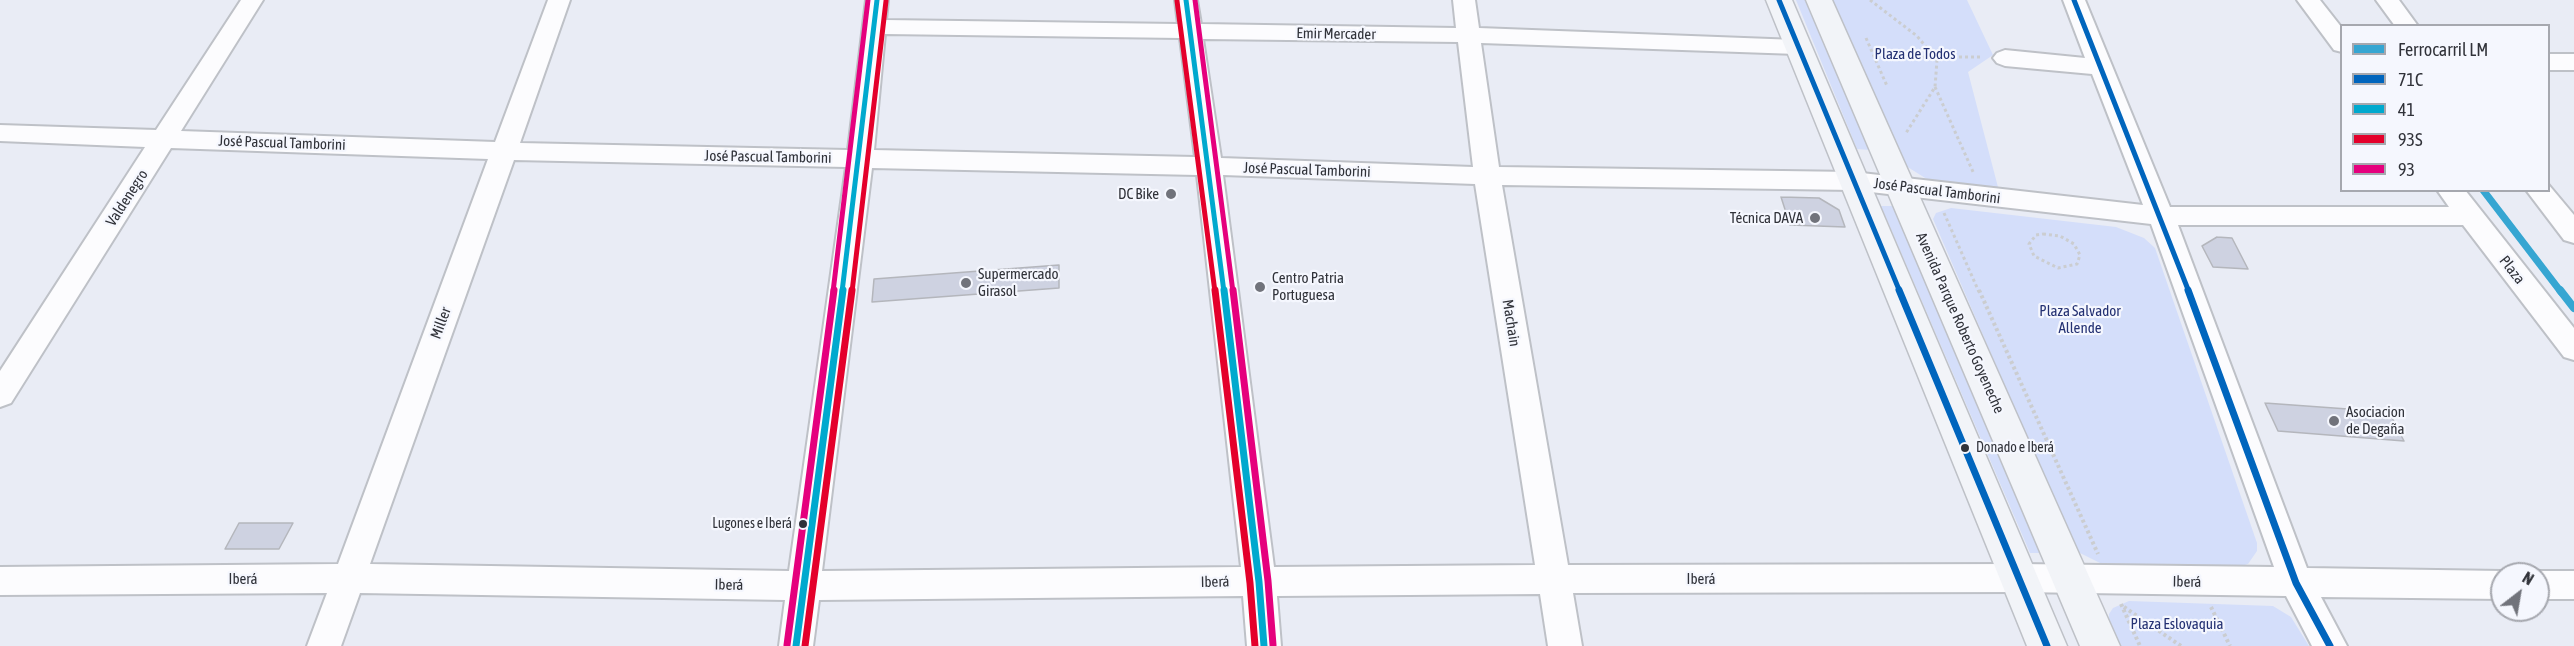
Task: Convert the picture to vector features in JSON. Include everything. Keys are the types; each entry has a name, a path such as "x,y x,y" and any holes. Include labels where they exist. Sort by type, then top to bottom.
{"main road":[{"path":"1779,0 2047,646"},
{"name":"Avenida Parque Roberto Goyeneche","path":"1820,0 2100,646"}],"street":[{"name":"Valdenegro","path":"0,395 252,0"},
{"name":"Miller","path":"324,646 559,0"},
{"path":"1186,0 1209,166 1259,582 1264,646"},
{"name":"Machain","path":"1464,0 1486,176 1565,646"},
{"path":"2074,0 2161,216 2296,584 2330,646"},
{"path":"2308,0 2340,42"},
{"path":"2387,0 2405,24"},
{"path":"796,646 860,158 875,14"},
{"name":"Emir Mercader","path":"875,14 1189,33 1469,35 1797,47"},
{"path":"2005,58 2100,67"},
{"path":"2550,62 2574,62"},
{"name":"José Pascual Tamborini","path":"0,133 503,152 1209,166 1486,176 1853,181 1985,198 2161,216 2469,216"},
{"name":"Plaza","path":"2451,192 2574,349"},
{"path":"2541,192 2565,212 2574,234"},
{"name":"Iberá","path":"0,581 349,578 803,586 1554,579 2019,578 2071,580 2116,592 2199,582 2490,585"},
{"path":"2550,585 2574,585"}],"path":[{"path":"1870,0 1877,2 1917,36 1937,60 1935,87 1906,133"},
{"path":"1875,57 2005,58"},
{"path":"1935,87 1985,198"},
{"path":"1934,191 2140,646"},
{"path":"2043,234 2068,239 2080,255 2080,260 2073,267 2058,268 2040,261 2030,250 2031,239 2043,234"},
{"path":"2199,582 2230,646"},
{"path":"2116,592 2181,646"}],"green space":[{"path":"1796,0 1808,0 1870,150 1857,149"},
{"name":"Plaza de Todos","path":"1831,0 1967,0 1993,55 1968,72 1999,191 1930,181 1906,166"},
{"path":"1881,206 1896,206 2043,553 2030,553"},
{"name":"Plaza Salvador Allende","path":"1951,208 2116,227 2144,238 2155,248 2257,543 2257,551 2248,564 2238,567 2108,567 2080,553 2073,544 1933,219 1936,213"},
{"name":"Plaza Eslovaquia","path":"2129,601 2273,606 2291,617 2309,646 2120,646 2109,621 2109,614 2113,608"}],"building":[{"name":"Técnica DAVA","path":"1781,197 1819,198 1839,210 1845,227 1790,225"},
{"path":"2217,237 2232,238 2248,269 2213,267 2202,246"},
{"name":"Supermercado Girasol","path":"1059,265 1059,288 872,302 874,279"},
{"name":"Asociacion de Degaña","path":"2265,403 2389,412 2404,441 2278,431"},
{"path":"239,523 293,523 279,549 225,549"}],"rail line":[{"name":"LM","path":"2485,192 2574,308"}],"transit line":[{"name":"93","path":"787,645 851,157 868,0"},
{"name":"41","path":"796,646 860,158 877,0"},
{"name":"41","path":"1186,0 1209,166 1259,582 1264,646"},
{"name":"93","path":"1195,0 1218,165 1268,581 1273,645"},
{"name":"71C","path":"1779,0 2047,646"},
{"name":"71C","path":"2074,0 2161,216 2296,583 2330,646"},
{"name":"93S","path":"805,646 869,159 886,1"},
{"name":"93S","path":"1177,1 1200,167 1250,583 1255,646"}],"place":[{"name":"DC Bike","path":"1171,194"},
{"name":"Técnica DAVA","path":"1815,218"},
{"name":"Supermercado Girasol","path":"966,283"},
{"name":"Centro Patria Portuguesa","path":"1260,287"},
{"name":"Asociacion de Degaña","path":"2334,421"},
{"name":"Donado e Iberá","path":"1965,448"},
{"name":"Lugones e Iberá","path":"803,524"}]}
